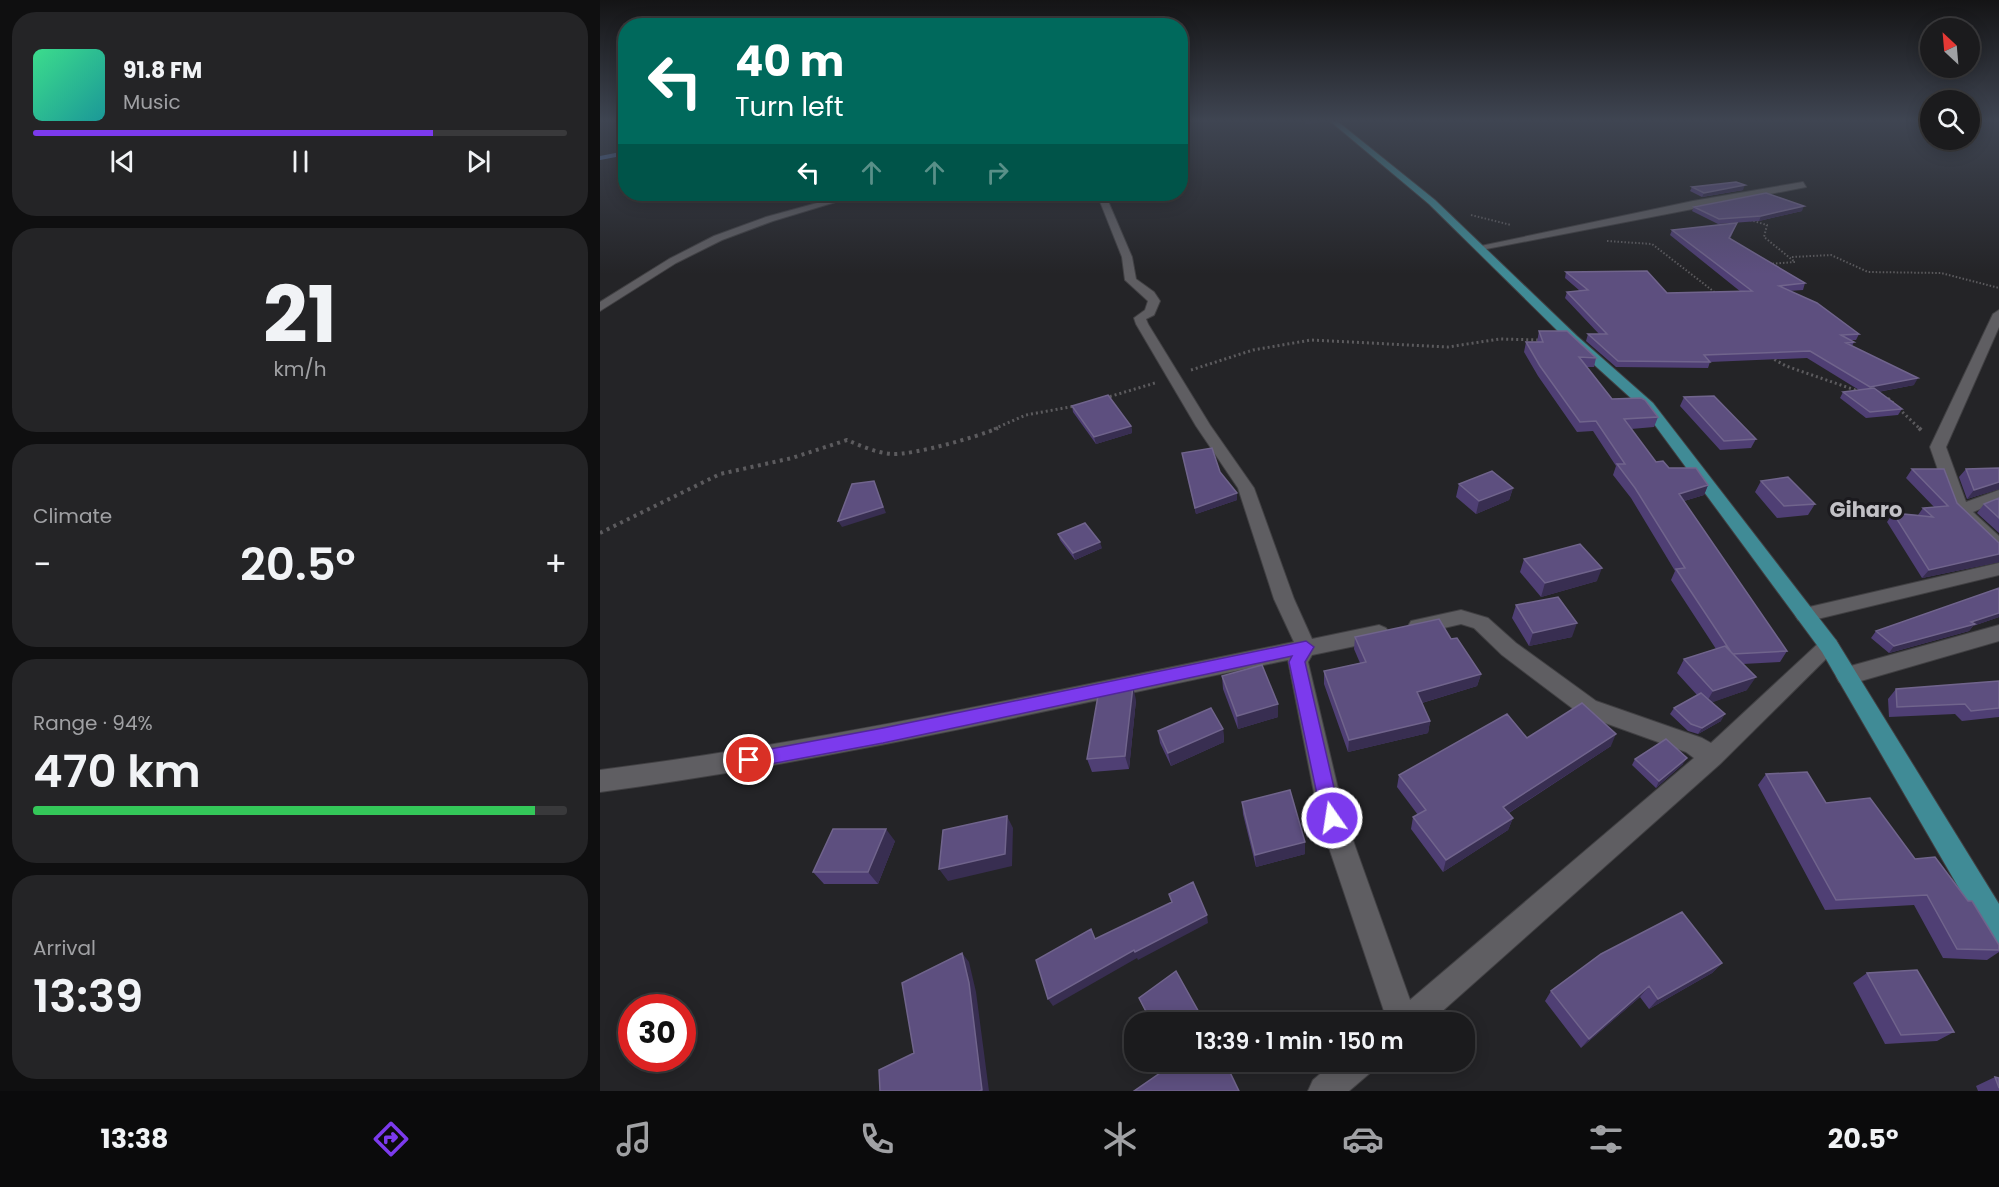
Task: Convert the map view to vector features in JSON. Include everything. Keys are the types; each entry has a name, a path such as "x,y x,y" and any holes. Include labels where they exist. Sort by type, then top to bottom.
{"main road":[{"path":"1394,172 1481,247 1574,339 1648,406 1829,646 1999,930"}],"street":[{"path":"1481,247 1569,232 1693,204 1803,185"},
{"path":"600,307 654,272 719,238 760,222 834,201"},
{"path":"1104,201 1127,257 1131,280 1150,294 1154,301 1150,312 1140,318 1142,324 1203,426 1246,488 1284,599 1306,647"},
{"path":"1999,314 1938,447 1961,510 1999,546"},
{"path":"1961,510 1999,495"},
{"path":"1805,615 1999,569"},
{"path":"600,781 705,769 861,740 1461,617 1481,623 1509,649 1588,708 1694,744 1712,757"},
{"path":"1848,676 1999,633"},
{"path":"1417,1012 1712,757 1829,646"},
{"path":"1306,647 1297,662 1332,818 1400,1012"},
{"path":"1324,1091 1347,1072"}],"path":[{"path":"1719,201 1739,216 1767,225 1764,237 1792,257 1795,262 1761,264"},
{"path":"1448,217 1476,214 1483,219 1498,218 1511,225"},
{"path":"1569,232 1614,243 1652,244 1719,296 1713,297"},
{"path":"1792,257 1831,255 1868,272 1941,273 1999,288"},
{"path":"1104,399 1253,350 1311,340 1448,347 1500,339 1574,339"},
{"path":"1768,355 1786,366 1867,393"},
{"path":"1878,396 1889,399 1938,447"},
{"path":"600,533 720,474 792,458 848,440 893,454 977,437 1026,415 1084,403"}],"building":[{"path":"1736,182 1745,185 1704,193 1692,187"},
{"path":"1766,193 1804,206 1761,216 1719,219 1694,207"},
{"path":"1737,223 1729,238 1805,283 1779,286 1817,303 1859,334 1841,335 1854,342 1846,343 1918,378 1870,387 1810,351 1704,355 1710,362 1618,361 1588,334 1607,334 1567,292 1588,290 1566,272 1647,271 1667,293 1752,291 1672,230"},
{"path":"1539,331 1567,331 1596,358 1579,357 1612,399 1641,398 1645,400 1658,417 1624,419 1656,462 1663,461 1669,468 1696,468 1708,485 1679,494 1787,651 1733,654 1731,652 1676,569 1685,568 1635,488 1617,464 1625,464 1596,421 1580,422 1540,366 1526,342 1543,342"},
{"path":"1874,388 1902,409 1870,412 1843,392"},
{"path":"1108,395 1131,426 1094,437 1072,406"},
{"path":"1714,396 1756,439 1724,441 1684,397"},
{"path":"1212,448 1220,472 1237,493 1195,508 1182,453"},
{"path":"1999,468 1999,482 1974,490 1966,469"},
{"path":"1912,469 1944,469 1957,503 1999,543 1999,554 1929,570 1893,513 1933,517 1923,508 1948,506"},
{"path":"1492,471 1513,488 1479,501 1459,484"},
{"path":"1788,477 1815,504 1784,506 1761,481"},
{"path":"874,481 883,507 838,521 852,484"},
{"path":"1999,498 1999,518 1984,504"},
{"path":"1085,523 1100,542 1073,553 1058,534"},
{"path":"1580,544 1602,568 1545,583 1524,559"},
{"path":"1999,588 1999,613 1971,622 1975,624 1894,646 1876,631"},
{"path":"1558,597 1577,623 1533,633 1516,605"},
{"path":"1439,619 1451,639 1457,638 1481,674 1417,692 1430,721 1349,740 1324,671 1366,662 1355,637"},
{"path":"1725,646 1756,677 1713,691 1684,659"},
{"path":"1262,665 1278,704 1237,716 1222,676"},
{"path":"1999,681 1999,708 1971,711 1965,704 1897,707 1896,689"},
{"path":"1133,686 1125,756 1087,759 1099,690"},
{"path":"1701,693 1725,714 1702,728 1691,724 1674,708"},
{"path":"1582,703 1616,734 1503,807 1513,818 1446,860 1413,817 1426,810 1399,775 1507,714 1527,738"},
{"path":"1211,708 1223,729 1168,753 1158,731"},
{"path":"1666,739 1687,758 1659,781 1635,759"},
{"path":"1807,772 1826,803 1870,798 1915,859 1935,857 1968,901 1972,901 1999,945 1999,950 1957,949 1927,895 1836,900 1766,774"},
{"path":"1290,790 1305,842 1255,855 1242,802"},
{"path":"1007,816 1005,854 939,869 943,830"},
{"path":"833,829 886,829 868,872 813,872"},
{"path":"1193,882 1207,915 1135,952 1134,950 1048,999 1036,960 1091,929 1095,939 1172,902 1169,894"},
{"path":"1682,912 1722,963 1658,999 1649,986 1589,1039 1551,991 1601,954"},
{"path":"962,953 969,983 982,1090 880,1091 879,1070 914,1053 902,983"},
{"path":"1917,970 1954,1032 1901,1035 1867,973"},
{"path":"1176,971 1199,1012 1146,1012 1139,998"},
{"path":"1161,1072 1230,1072 1239,1091 1134,1091"}],"district":[{"name":"Giharo","path":"1866,510"}],"route":[{"path":"749,760 883,736 1306,647 1297,662 1332,818"}]}
